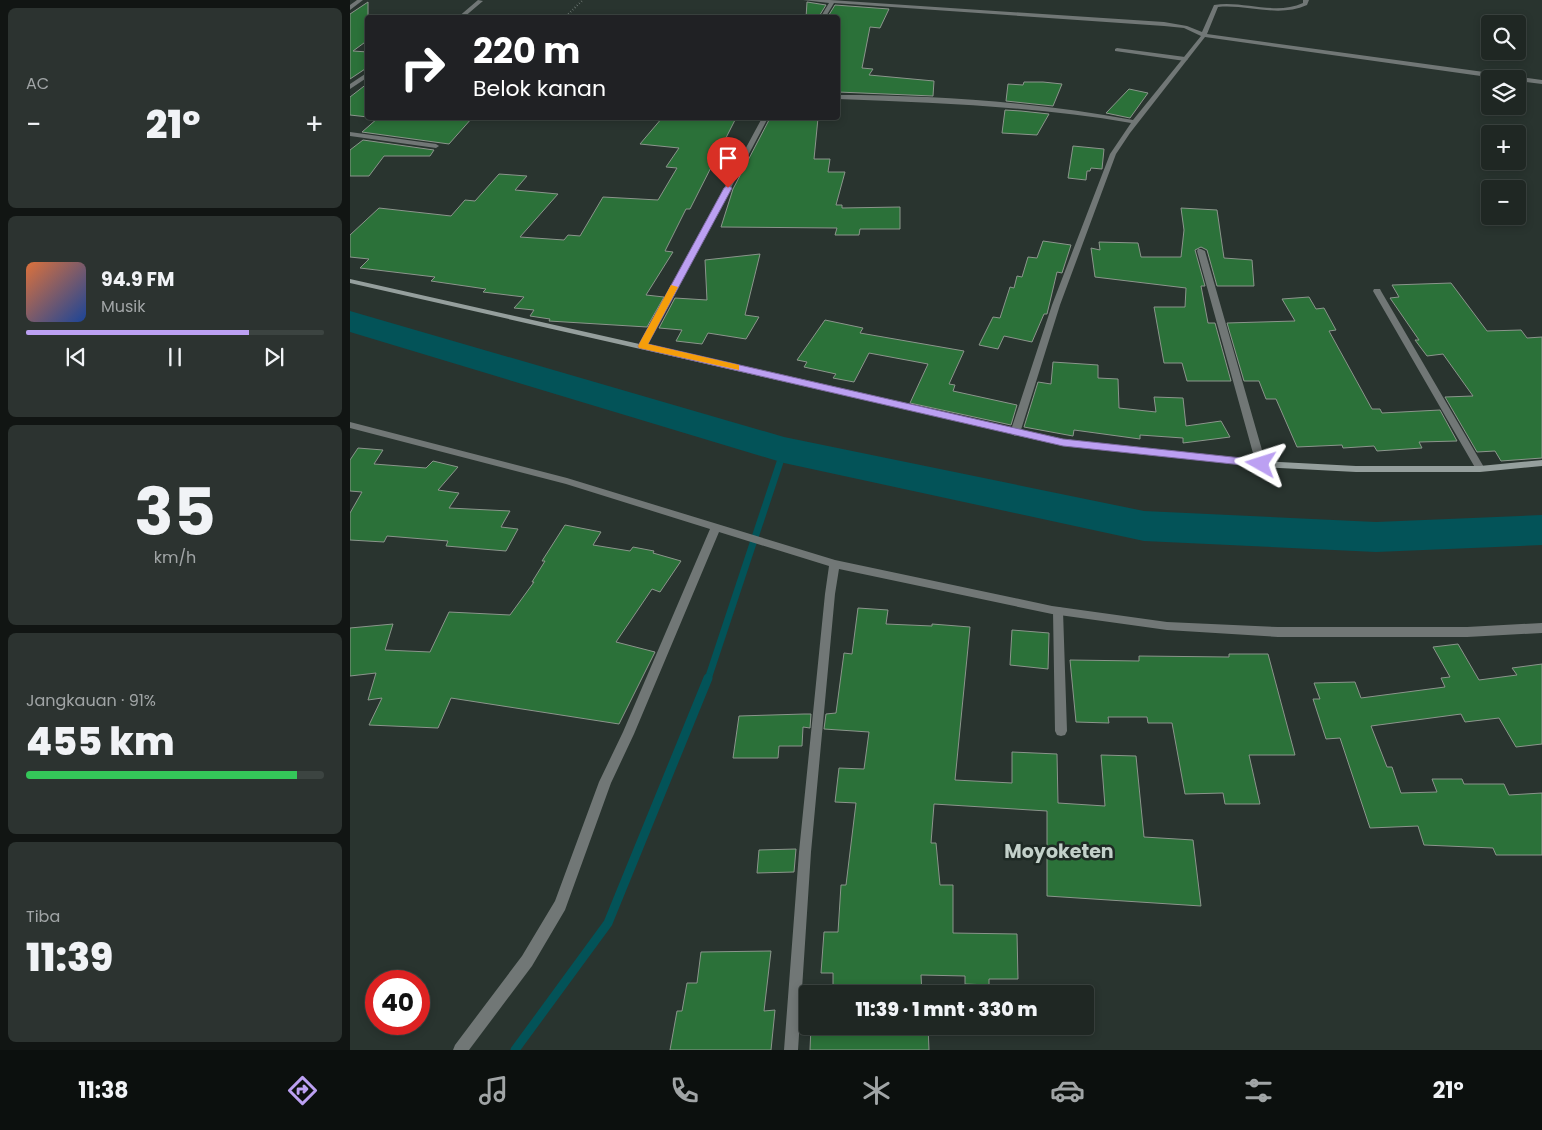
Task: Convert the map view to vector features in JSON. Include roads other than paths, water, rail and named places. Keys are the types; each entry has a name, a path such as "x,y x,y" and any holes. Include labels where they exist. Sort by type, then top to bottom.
{"street":[{"path":"350,8 360,0"},
{"path":"806,0 1185,27 1204,34 1481,74"},
{"path":"1015,433 1056,305 1113,154 1135,122 1204,34 1216,6 1229,4 1294,8 1306,4 1306,0"},
{"path":"463,15 480,1"},
{"path":"824,15 832,2"},
{"path":"1118,50 1185,59"},
{"path":"350,87 365,76"},
{"path":"1526,80 1542,82"},
{"path":"840,97 1038,107 1089,113 1135,122"},
{"path":"642,346 764,120"},
{"path":"350,134 436,146"},
{"path":"1201,251 1261,464"},
{"path":"350,281 642,346 1015,433 1063,442 1261,464 1356,469 1480,469 1542,462"},
{"path":"1377,291 1480,469"},
{"path":"350,425 567,482 791,548 835,564 1058,611 1167,626 1278,632 1438,633 1542,628"},
{"path":"460,1050 527,961 560,905 605,782 720,528"},
{"path":"791,1050 806,842 830,594 835,564"},
{"path":"1058,611 1062,731"}],"waterway":[{"path":"350,321 784,450 1144,526 1376,537 1542,530"},
{"path":"708,679 784,450"},
{"path":"515,1050 608,923 708,678"}],"district":[{"name":"Moyoketen","path":"1059,851"}]}
